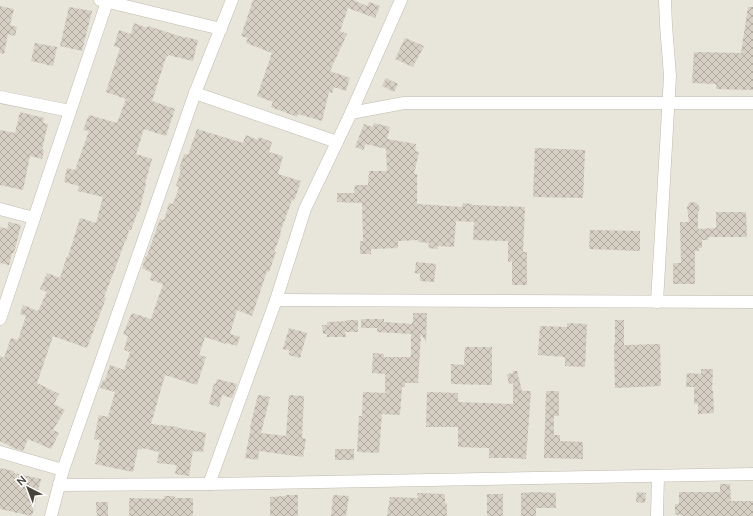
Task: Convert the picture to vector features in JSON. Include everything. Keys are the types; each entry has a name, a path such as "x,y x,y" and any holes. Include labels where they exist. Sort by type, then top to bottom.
{"street":[{"path":"51,516 63,470 194,93 232,0"},
{"path":"209,484 276,300 305,209 351,113 401,0"},
{"path":"657,302 670,76 665,0"},
{"path":"0,319 70,111 103,1 220,29"},
{"path":"194,93 337,142"},
{"path":"0,97 70,111"},
{"path":"351,113 404,102 753,103"},
{"path":"0,209 34,218"},
{"path":"276,300 753,302"},
{"path":"0,452 63,470"},
{"path":"59,485 209,484 753,474"},
{"path":"657,516 658,476"}],"shaded area":[{"path":"0,0 753,0 753,516 0,516"}],"building":[{"path":"253,0 353,0 367,6 369,2 380,6 375,18 348,8 340,31 347,34 330,71 350,78 346,91 334,87 332,93 329,92 322,121 298,114 297,117 271,107 273,102 257,96 272,53 246,43 248,38 241,36"},
{"path":"0,6 14,9 10,25 17,27 15,36 8,34 4,54 0,53"},
{"path":"69,7 92,11 82,51 60,46"},
{"path":"748,7 753,7 753,90 716,89 716,84 692,83 694,52 741,53"},
{"path":"134,23 147,28 148,26 185,38 198,40 193,61 168,55 166,57 152,101 175,109 166,136 144,129 136,154 152,159 139,212 138,211 131,230 129,230 87,348 53,336 37,383 59,394 54,404 65,410 53,430 59,433 51,449 28,439 23,451 0,441 0,356 4,358 11,338 18,340 26,316 20,314 23,305 38,311 47,292 40,289 47,273 60,278 80,218 96,223 103,197 78,191 79,186 64,182 67,168 75,170 89,131 83,130 89,115 117,123 126,99 106,92 120,48 114,46 119,30 131,34"},
{"path":"405,38 424,46 413,67 395,59"},
{"path":"35,43 57,47 53,66 31,61"},
{"path":"386,78 398,84 394,92 382,86"},
{"path":"20,112 44,118 43,123 48,124 42,149 44,150 42,159 30,156 23,190 0,185 0,130 15,133"},
{"path":"374,123 390,127 387,139 416,144 415,151 419,152 414,174 417,174 417,204 462,207 463,203 472,205 525,207 523,252 527,252 527,285 512,285 512,261 508,262 508,241 473,240 474,222 456,221 454,247 438,246 438,249 428,248 429,243 418,242 418,240 398,241 398,248 371,249 371,254 360,254 360,241 363,241 362,203 337,202 337,193 354,193 355,185 368,185 369,171 387,171 386,149 366,144 363,150 355,147 364,124 373,127"},
{"path":"197,129 243,143 246,135 258,140 259,137 272,142 269,152 283,156 278,174 301,181 294,201 292,200 280,233 281,234 274,252 276,252 269,272 267,271 252,316 237,310 230,334 240,337 237,346 205,337 199,355 206,357 197,385 165,375 151,424 178,427 206,433 203,452 193,451 189,476 175,474 177,465 157,463 159,452 142,448 142,450 138,449 133,472 95,464 100,440 94,439 99,415 108,417 115,392 100,388 103,380 105,380 110,365 124,370 130,352 124,350 128,336 123,334 132,313 151,319 163,284 150,280 152,273 142,268 160,219 164,220 169,203 173,204 179,187 176,186 181,170 179,169 184,154 188,155"},
{"path":"535,148 585,150 583,198 533,197"},
{"path":"689,203 697,203 700,208 698,213 698,229 716,228 716,212 746,212 747,237 708,237 708,240 702,240 702,248 699,248 699,251 695,251 695,284 673,284 673,263 681,263 680,222 689,222 687,207"},
{"path":"9,222 21,225 14,253 12,253 9,265 0,263 0,227 7,229"},
{"path":"590,230 640,231 640,251 589,249"},
{"path":"416,262 436,264 434,282 420,281 420,274 415,273"},
{"path":"413,313 427,313 426,342 421,334 418,383 405,383 405,387 402,387 400,415 382,414 379,453 357,452 359,416 362,416 363,392 385,393 385,374 372,373 373,353 384,354 384,357 411,357 411,334 377,332 377,328 361,328 361,319 384,319 384,322 412,324"},
{"path":"358,320 358,332 345,332 346,337 327,337 327,334 323,334 322,325 327,325 327,322"},
{"path":"615,320 624,320 624,345 660,344 661,386 615,388"},
{"path":"567,323 587,324 585,367 565,366 565,357 538,355 540,326 567,327"},
{"path":"289,328 307,333 300,358 289,355 289,350 283,349"},
{"path":"465,347 492,347 492,385 451,384 451,364 464,365"},
{"path":"701,369 713,369 712,391 714,413 698,414 698,404 694,404 694,387 686,387 687,373 701,374"},
{"path":"513,371 517,371 522,391 531,391 526,459 489,458 489,448 458,447 458,427 426,427 427,392 458,393 458,402 513,404 513,383 509,384 507,374 513,373"},
{"path":"217,379 237,384 232,398 222,395 219,407 209,404 214,383 216,384"},
{"path":"546,391 559,391 559,416 554,416 554,435 560,435 560,441 583,442 583,459 544,458"},
{"path":"258,395 270,397 261,433 286,436 289,395 304,396 302,438 306,439 303,457 259,451 258,460 245,458 250,427"},
{"path":"335,449 354,449 354,460 335,460"},
{"path":"0,468 14,471 14,473 41,479 32,516 0,509"},
{"path":"720,484 730,484 731,501 753,501 753,516 675,515 675,504 679,504 679,492 720,492"},
{"path":"637,492 646,493 645,503 636,502"},
{"path":"417,493 445,494 447,516 387,516 390,497 418,498"},
{"path":"521,493 556,493 556,508 536,508 536,516 521,516"},
{"path":"487,494 503,494 503,516 487,516"},
{"path":"298,495 298,516 270,516 270,497"},
{"path":"333,495 349,496 346,516 331,516"},
{"path":"164,496 175,496 175,498 193,498 193,516 129,516 129,498 164,499"},
{"path":"96,502 108,502 108,516 97,516"}]}
